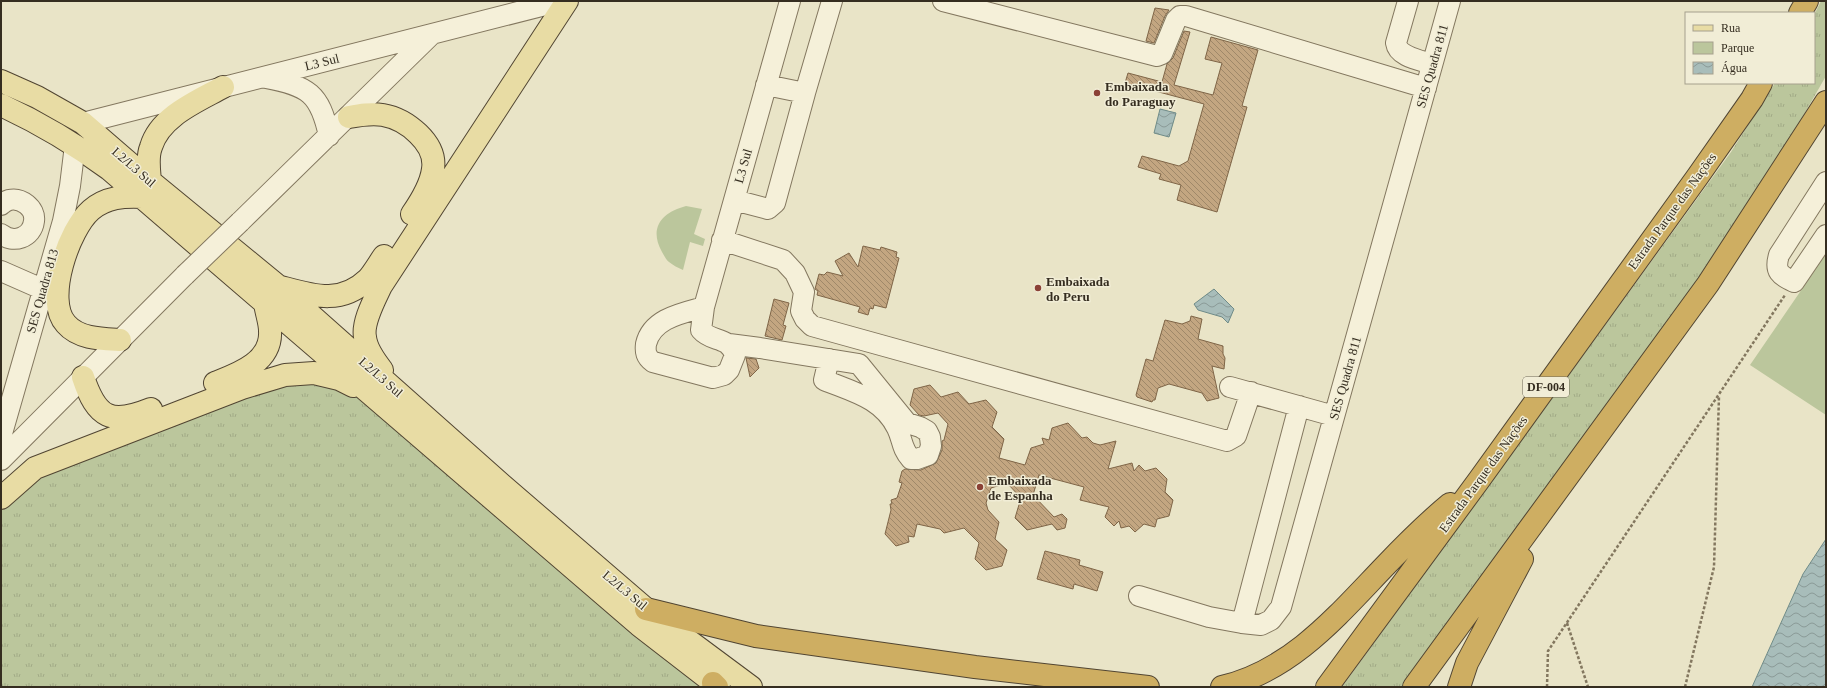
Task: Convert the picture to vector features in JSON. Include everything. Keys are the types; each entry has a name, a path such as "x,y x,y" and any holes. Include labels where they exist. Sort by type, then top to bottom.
{"highway":[{"path":"1801,12 1807,1"},
{"name":"Estrada Parque das Nações","path":"1327,687 1479,480 1702,170 1752,99 1760,84"},
{"path":"1414,687 1708,284 1809,131 1826,102"},
{"path":"1222,687 1241,683 1264,673 1298,651 1336,618 1385,565 1434,517 1479,480"},
{"path":"1459,687 1467,663 1488,622 1563,484"},
{"path":"646,609 756,636 975,667 1148,687"}],"main road":[{"path":"395,390 372,356 364,336 368,316 381,286 567,1"},
{"name":"L2/L3 Sul","path":"1,81 37,97 83,123 146,189 265,303 639,625 716,686"},
{"path":"120,340 98,339 77,333 66,324 59,314 57,300 61,269 71,238 78,224 91,210 107,200 146,189 150,147 158,132 168,121 183,110 223,87"},
{"name":"L2/L3 Sul","path":"1,106 25,116 146,189 278,286 502,485 646,609 751,687"},
{"path":"278,286 308,294 330,297 341,296 356,289 369,278 418,206 428,187 433,168 432,153 422,138 402,122 383,115 364,114 349,117"},
{"path":"83,377 89,397 100,411 112,417 128,417 240,373 258,362 268,347 270,332 265,303"},
{"path":"1,498 35,468 242,388 285,375 314,373 339,379 374,396"}],"street":[{"name":"L3 Sul","path":"83,123 561,1"},
{"name":"L3 Sul","path":"729,344 723,340 708,336 701,330 704,308 790,1"},
{"path":"734,200 768,209 775,203 832,1"},
{"path":"942,1 1156,56 1162,54 1176,20 1180,16 1186,16 1426,88"},
{"path":"1408,1 1396,43 1397,49 1401,53 1432,64"},
{"name":"SES Quadra 811","path":"1139,596 1209,617 1261,625 1272,620 1281,607 1450,1"},
{"path":"1,460 185,275 349,117 431,35"},
{"path":"262,78 288,83 302,88 313,96 322,107 329,136"},
{"path":"766,85 805,93"},
{"path":"1809,131 1826,113"},
{"name":"SES Quadra 813","path":"1,436 55,246 70,186 75,145"},
{"path":"1826,182 1779,255 1776,265 1777,270 1784,277 1794,282 1826,235"},
{"path":"1,205 8,200 21,200 31,208 35,220 30,232 20,239 7,239 1,234"},
{"path":"30,232 38,240 55,246"},
{"path":"722,240 784,260 795,273 804,292 801,311 805,319 812,326 1227,441 1236,436 1250,392"},
{"path":"1,271 42,289"},
{"path":"704,308 672,316 662,322 647,339 645,350 647,356 653,362 713,378 724,375 729,370 735,355 729,344"},
{"path":"729,344 859,364 890,417 902,426"},
{"path":"829,359 824,380 879,397"},
{"path":"1230,387 1334,416"},
{"path":"1242,623 1299,406"}],"path":[{"path":"1547,687 1548,651 1794,282"},
{"path":"1685,687 1714,566 1719,395"},
{"path":"1568,623 1588,687"}],"green space":[{"path":"1821,1 1826,1 1826,76 1799,123 1654,346 1403,687 1342,687 1731,152 1774,84 1815,84 1815,13"},
{"path":"686,206 702,209 694,234 705,239 703,246 690,242 683,270 669,262 662,252 658,243 657,228 660,222 671,212"},
{"path":"1826,254 1826,415 1750,365"},
{"path":"339,379 716,687 1,687 1,511 16,490 37,476 252,387"}],"water":[{"path":"1160,109 1176,113 1169,137 1154,133"},
{"path":"1214,289 1234,309 1228,323 1222,317 1198,310 1194,304"},
{"path":"1826,539 1826,687 1752,687 1803,574"}],"building":[{"path":"1155,8 1169,10 1154,43 1146,41"},
{"path":"1184,31 1190,32 1174,85 1213,95 1222,63 1205,59 1211,37 1258,50 1242,106 1247,107 1217,212 1177,200 1181,185 1159,179 1161,174 1138,167 1142,156 1179,166 1188,161 1204,104 1125,83 1128,73 1162,82 1167,64 1173,58"},
{"path":"863,246 880,250 881,247 897,252 896,257 899,258 886,308 874,305 873,309 870,308 868,315 858,312 860,307 817,295 818,291 815,289 819,274 824,275 827,272 843,276 835,261 849,253 858,267"},
{"path":"774,299 789,303 783,325 786,326 782,340 765,336"},
{"path":"1191,316 1202,319 1198,339 1223,346 1223,354 1225,358 1224,369 1212,366 1219,398 1207,401 1202,393 1169,384 1158,388 1155,400 1152,402 1137,397 1136,395 1146,359 1153,361 1165,320 1182,324 1190,321"},
{"path":"746,358 756,359 759,368 750,377"},
{"path":"930,385 941,397 958,392 969,404 986,400 997,412 992,427 1004,439 999,458 1025,465 1031,448 1044,444 1042,438 1049,440 1052,428 1068,423 1082,438 1087,437 1093,443 1100,445 1116,441 1108,469 1132,463 1134,471 1139,465 1145,471 1156,468 1167,479 1165,492 1173,500 1169,516 1157,519 1155,527 1144,524 1135,532 1129,526 1121,528 1119,521 1114,526 1105,517 1109,507 1080,500 1084,487 1039,475 1033,495 1054,517 1062,514 1067,519 1065,528 1057,530 1052,524 1027,530 1015,518 1021,498 1007,483 991,488 986,503 988,510 999,522 995,539 1007,550 1002,566 986,570 975,559 979,543 964,528 944,533 940,529 917,524 914,537 908,536 909,542 896,546 885,534 891,510 891,500 897,498 902,483 899,482 902,471 905,469 921,470 936,463 942,450 942,441 944,440 948,424 938,413 924,416 919,415 910,405 914,389"},
{"path":"1045,551 1080,560 1079,565 1103,572 1097,591 1074,584 1073,589 1037,579"}],"place":[{"name":"Embaixada do Paraguay","path":"1097,93"},
{"name":"Embaixada do Peru","path":"1038,288"},
{"name":"Embaixada de Espanha","path":"980,487"}]}
